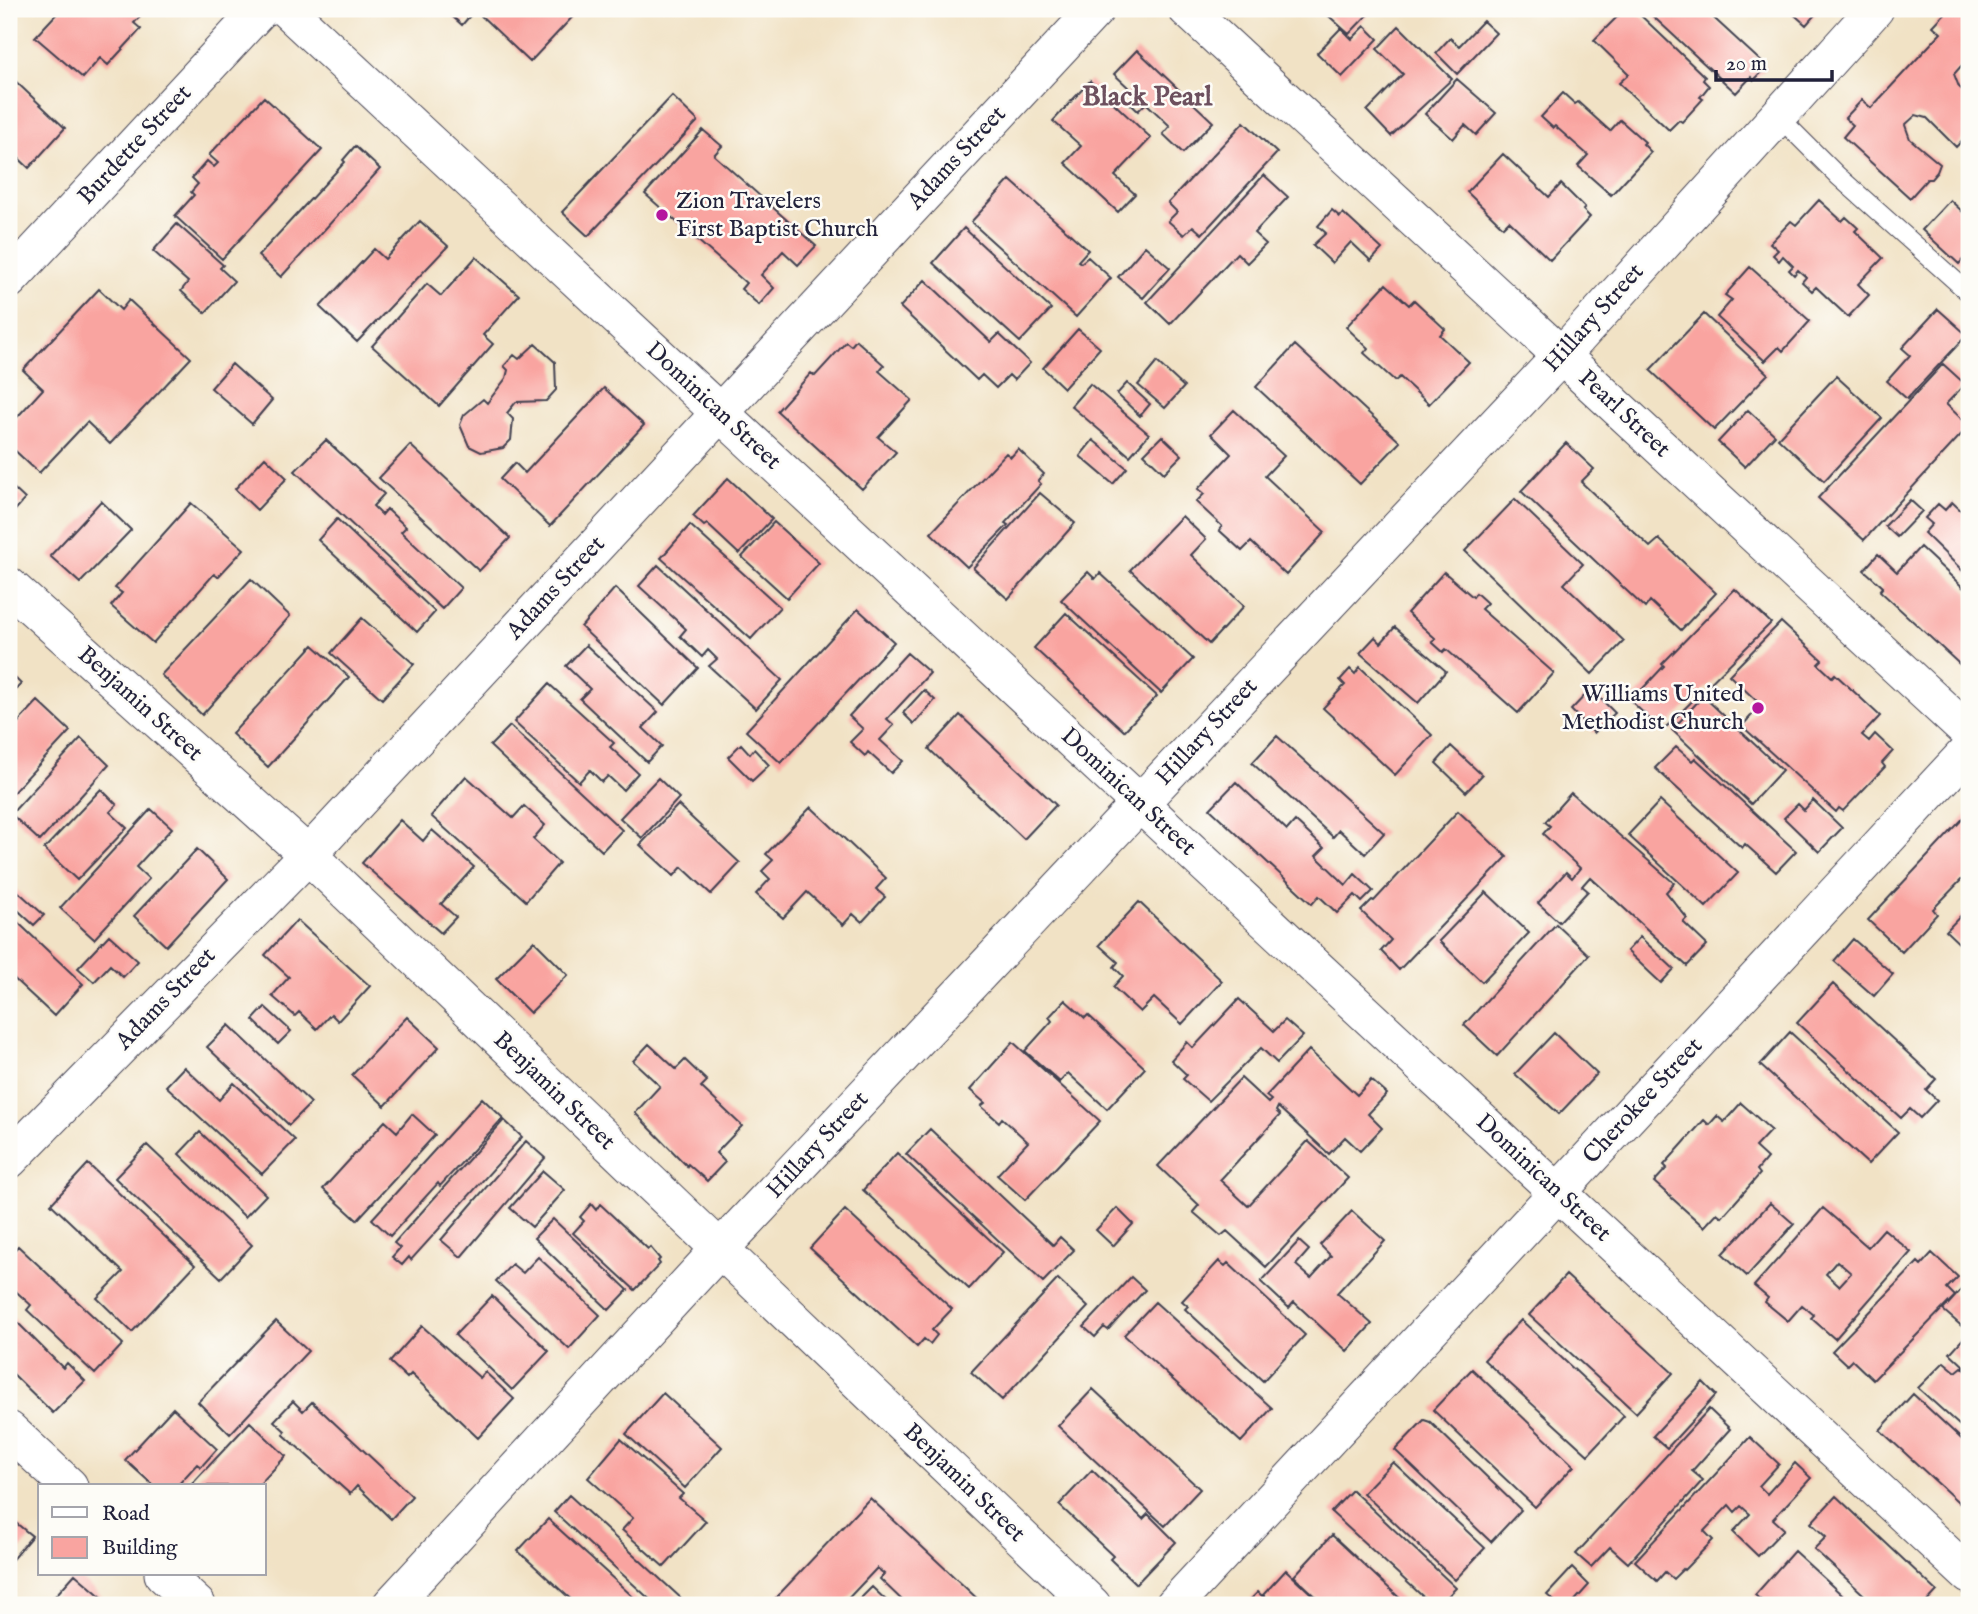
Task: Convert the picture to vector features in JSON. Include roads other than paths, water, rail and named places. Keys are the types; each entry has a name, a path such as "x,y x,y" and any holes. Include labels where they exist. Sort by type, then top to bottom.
{"street":[{"name":"Burdette Street","path":"9,280 261,9"},
{"name":"Dominican Street","path":"286,9 1969,1575"},
{"name":"Adams Street","path":"9,1160 308,855 1096,9"},
{"name":"Pearl Street","path":"1187,9 1969,733"},
{"name":"Hillary Street","path":"391,1605 719,1250 1561,356 1875,9"},
{"name":"Benjamin Street","path":"9,586 308,855 1092,1605"},
{"name":"Cherokee Street","path":"1174,1605 1969,750"},
{"path":"9,1430 67,1484"},
{"path":"165,1576 197,1605"}],"lane":[{"path":"1778,116 1838,176 1969,293"}],"place":[{"name":"Zion Travelers First Baptist Church","path":"662,215"},
{"name":"Williams United Methodist Church","path":"1758,708"}],"district":[{"name":"Black Pearl","path":"1147,97"}]}
